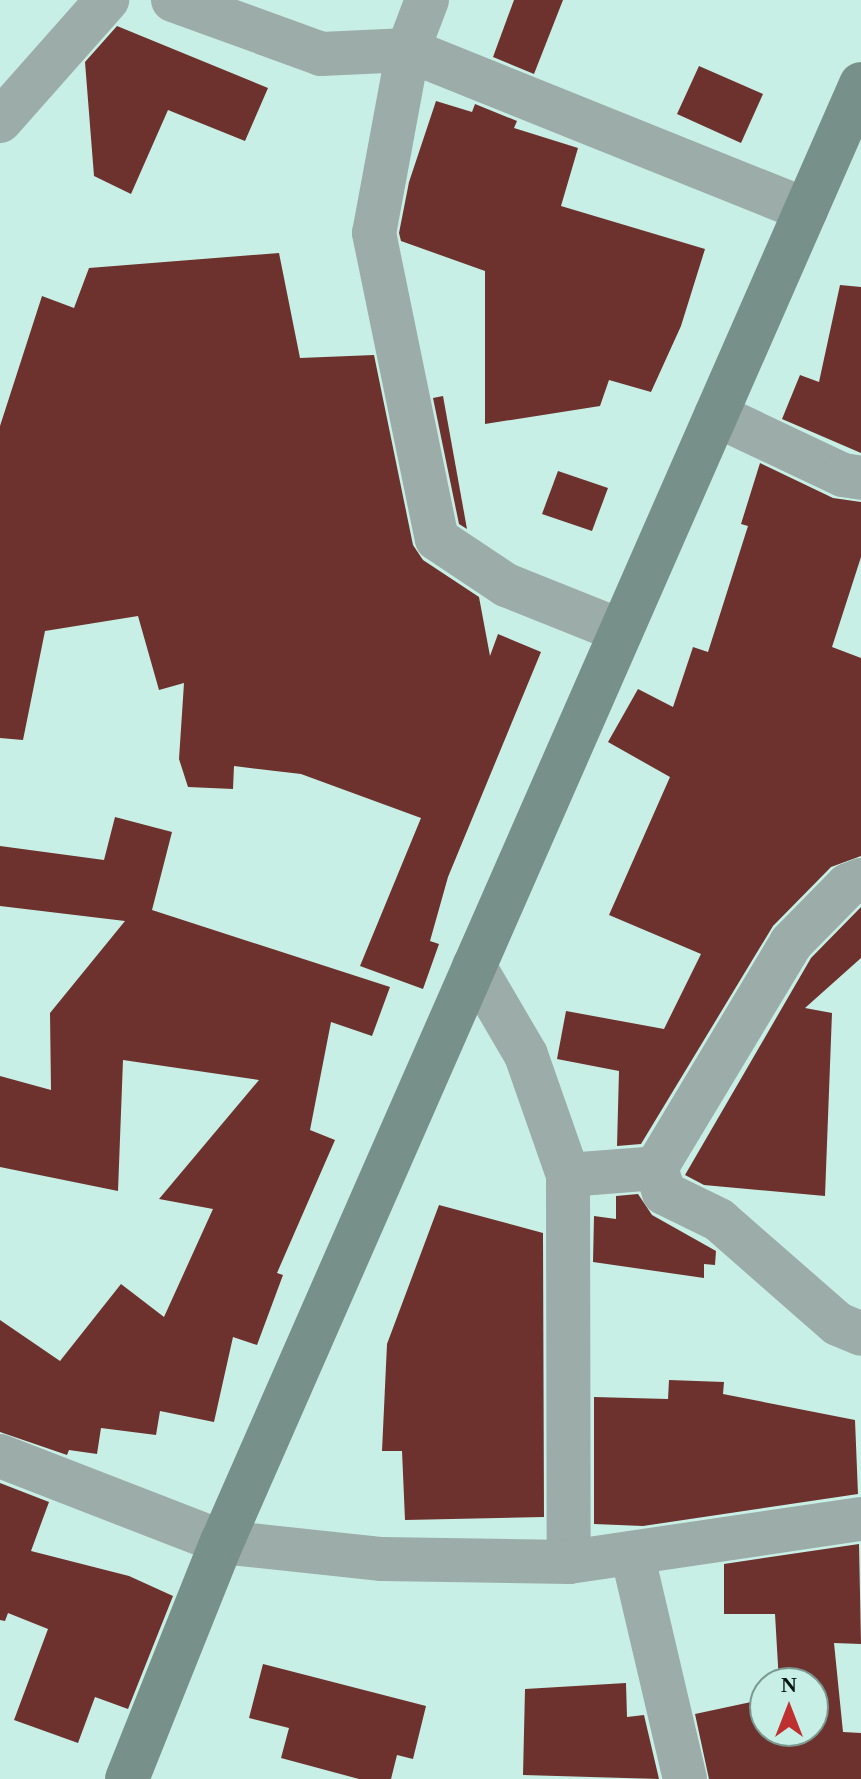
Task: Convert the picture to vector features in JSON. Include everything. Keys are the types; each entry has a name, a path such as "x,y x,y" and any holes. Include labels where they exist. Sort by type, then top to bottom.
{"street":[{"path":"0,121 107,0"},
{"path":"173,0 321,54 408,50 806,210"},
{"path":"427,0 408,50 374,233 437,539 506,585 621,631"},
{"path":"127,1779 222,1542 861,84"},
{"path":"716,415 843,475 861,478"},
{"path":"861,880 848,885 791,943 656,1168 664,1193 719,1220 838,1324 861,1334"},
{"path":"474,966 526,1055 568,1175 569,1562"},
{"path":"568,1175 656,1168"},
{"path":"0,1456 222,1542 382,1559 569,1562 861,1519"},
{"path":"632,1553 685,1779"}],"building":[{"path":"514,0 563,0 534,74 493,57"},
{"path":"117,26 268,88 245,141 168,110 131,194 94,176 85,62"},
{"path":"699,66 763,94 741,143 677,114"},
{"path":"436,101 472,112 475,104 517,121 514,128 578,148 561,206 705,249 681,326 651,392 609,380 600,406 485,424 485,271 401,241 399,233 409,182"},
{"path":"279,253 300,358 374,355 413,545 423,560 479,597 490,656 498,634 541,652 448,877 430,941 439,944 423,989 360,966 421,818 301,774 234,766 233,789 188,787 179,759 184,683 159,690 138,616 45,631 23,740 0,738 0,426 42,296 74,308 89,268"},
{"path":"840,285 861,287 861,453 782,419 800,375 819,382"},
{"path":"443,396 467,529 459,524 433,398"},
{"path":"760,463 833,498 861,502 861,557 832,647 861,658 861,856 831,867 773,926 641,1144 617,1146 619,1071 557,1059 566,1011 664,1029 701,954 609,915 670,777 608,742 638,689 673,707 693,647 708,652 748,526 741,524"},
{"path":"558,471 608,488 592,531 542,514"},
{"path":"115,817 172,832 152,910 390,987 372,1036 331,1022 310,1130 335,1140 277,1273 283,1275 257,1345 233,1337 214,1422 160,1411 156,1435 101,1428 97,1454 69,1450 67,1455 0,1432 0,1320 60,1361 121,1284 164,1317 213,1209 159,1199 259,1080 123,1060 118,1191 0,1167 0,1076 51,1090 50,1013 125,921 0,906 0,846 104,860"},
{"path":"861,907 861,958 805,1008 832,1013 825,1196 704,1185 685,1175 811,958"},
{"path":"638,1194 652,1215 716,1251 715,1265 704,1264 704,1278 593,1262 594,1216 616,1219 616,1196"},
{"path":"439,1205 543,1233 544,1517 405,1520 402,1451 382,1451 387,1344"},
{"path":"669,1380 724,1382 723,1394 855,1420 858,1494 643,1526 594,1524 594,1397 668,1399"},
{"path":"0,1483 49,1502 31,1551 129,1576 173,1596 128,1709 95,1697 78,1743 14,1720 48,1629 8,1613 5,1621 0,1620"},
{"path":"859,1544 861,1644 834,1643 843,1732 861,1733 861,1779 709,1779 695,1714 749,1702 749,1747 829,1747 829,1667 778,1667 775,1614 724,1614 724,1564"},
{"path":"263,1664 426,1706 413,1759 397,1755 391,1779 359,1779 281,1758 289,1728 249,1718"},
{"path":"626,1683 627,1717 644,1715 659,1779 523,1775 525,1689"}]}
